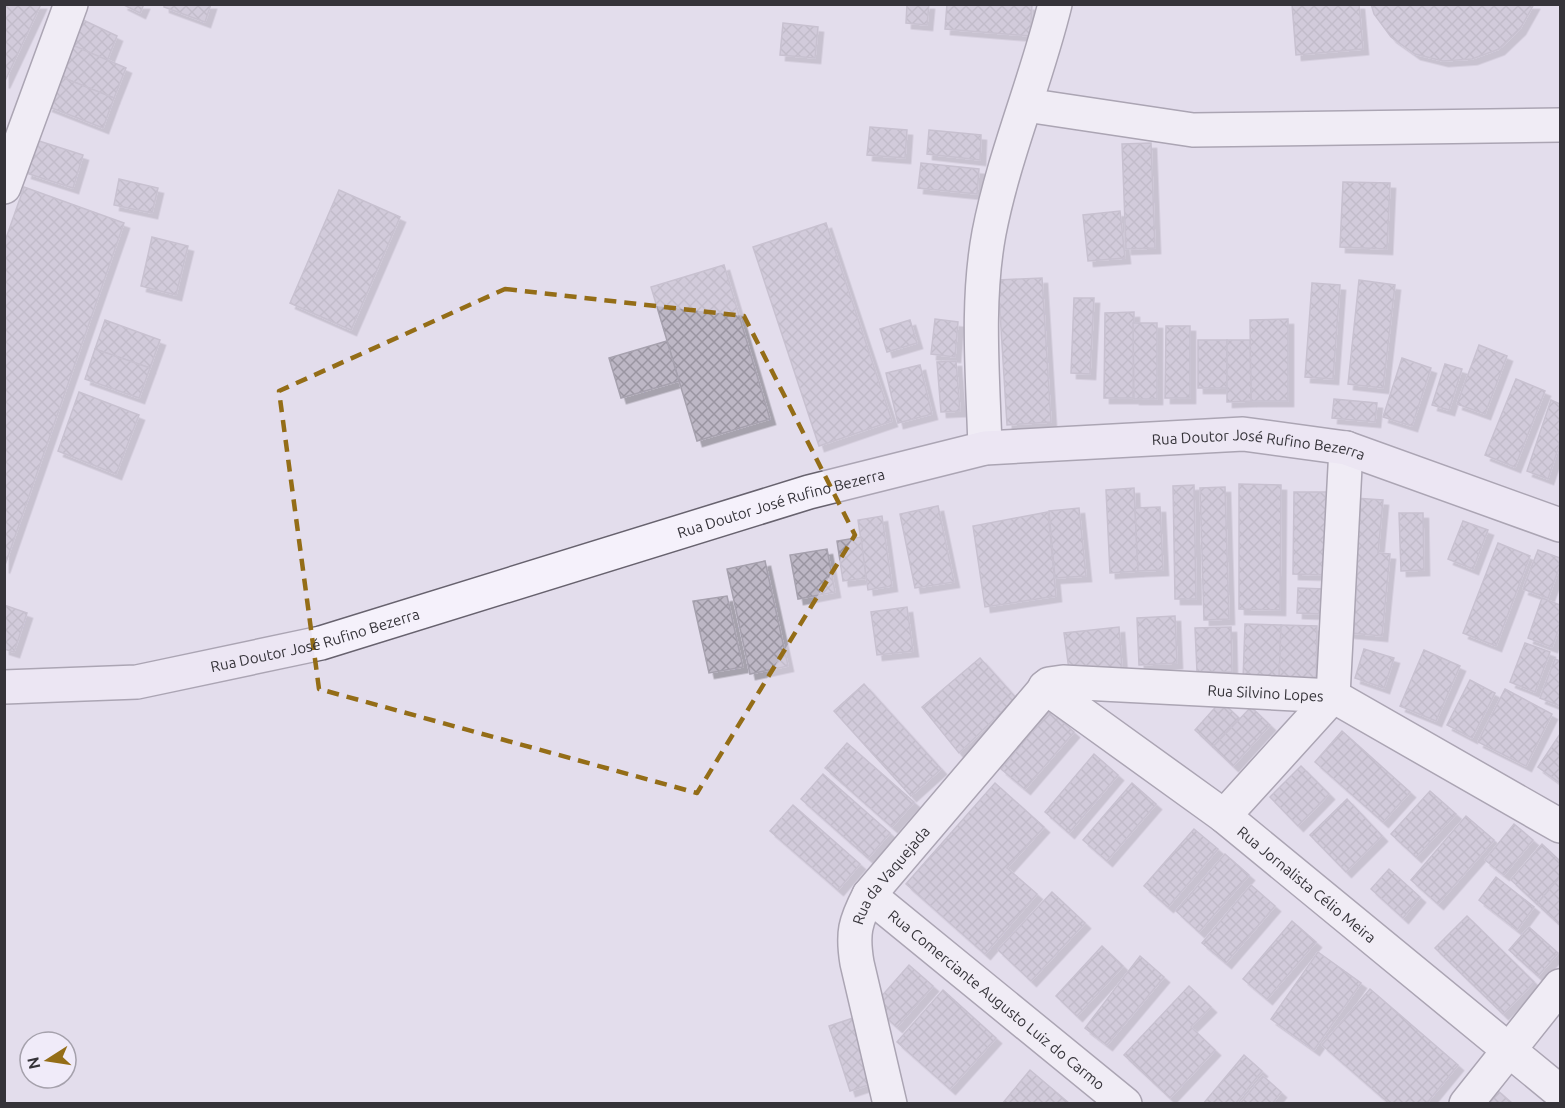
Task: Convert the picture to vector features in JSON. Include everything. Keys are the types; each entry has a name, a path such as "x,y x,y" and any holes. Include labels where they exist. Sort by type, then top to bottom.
{"main road":[{"name":"Rua Doutor José Rufino Bezerra","path":"4,687 137,682 321,643 809,492 985,448 1243,434 1346,448 1560,525"}],"street":[{"path":"4,187 71,4"},
{"path":"985,448 981,303 988,235 1002,172 1026,105 1055,4"},
{"path":"1026,105 1194,130 1560,125"},
{"path":"1224,816 1333,696 1346,448"},
{"name":"Rua Silvino Lopes","path":"1045,687 1062,682 1333,696 1560,826"},
{"name":"Rua Jornalista Célio Meira","path":"1045,687 1224,816 1560,1092"},
{"name":"Rua da Vaquejada","path":"890,1104 857,963 853,940 856,920 869,895 1045,687"},
{"name":"Rua Comerciante Augusto Luiz do Carmo","path":"869,895 1125,1104"},
{"path":"1466,1104 1560,986"}],"highlighted area":[{"path":"505,289 744,316 855,535 697,793 319,689 279,391"}],"building":[{"path":"4,4 41,4 4,83"},
{"path":"122,4 144,4 140,13"},
{"path":"164,4 211,4 205,22 164,7"},
{"path":"907,4 929,4 927,25 906,23"},
{"path":"947,4 1032,5 1030,36 945,29"},
{"path":"1292,4 1359,4 1363,49 1296,55"},
{"path":"1371,4 1534,4 1520,29 1499,49 1472,59 1443,61 1415,54 1391,37 1374,14"},
{"path":"81,19 117,36 107,61 70,44"},
{"path":"783,23 818,27 815,58 780,55"},
{"path":"70,44 126,68 114,98 59,76"},
{"path":"59,76 114,98 103,128 47,106"},
{"path":"870,127 907,130 905,158 867,155"},
{"path":"929,130 981,135 980,160 927,154"},
{"path":"36,140 83,155 73,188 26,173"},
{"path":"1151,143 1155,248 1126,249 1122,144"},
{"path":"921,163 979,169 977,194 918,188"},
{"path":"119,179 158,188 152,213 114,205"},
{"path":"1343,182 1390,183 1387,249 1340,247"},
{"path":"24,187 124,223 4,568 4,244"},
{"path":"339,190 400,217 351,330 290,303"},
{"path":"1120,211 1125,258 1088,261 1083,215"},
{"path":"826,223 892,421 819,446 753,247"},
{"path":"152,237 188,246 176,295 141,286"},
{"path":"724,265 770,419 697,441 651,287"},
{"path":"1042,278 1051,422 1007,425 998,280"},
{"path":"1359,280 1395,285 1383,388 1348,384"},
{"path":"1312,283 1340,285 1333,379 1305,377"},
{"path":"1074,298 1094,298 1090,374 1071,373"},
{"path":"1134,312 1133,398 1104,398 1105,313"},
{"path":"935,319 958,322 955,357 931,354"},
{"path":"1288,319 1288,401 1251,401 1250,320"},
{"path":"105,320 160,340 150,368 95,349"},
{"path":"910,320 917,343 887,352 880,329"},
{"path":"1133,323 1157,323 1157,399 1134,399"},
{"path":"1166,326 1190,326 1190,398 1165,398"},
{"path":"1198,340 1227,340 1227,388 1198,388"},
{"path":"1227,340 1250,340 1251,401 1227,402"},
{"path":"667,341 679,381 621,398 609,358"},
{"path":"1479,345 1507,356 1485,414 1457,404"},
{"path":"95,349 150,368 139,398 85,379"},
{"path":"1402,358 1431,368 1412,426 1383,417"},
{"path":"956,361 960,411 941,412 937,362"},
{"path":"1445,364 1462,369 1449,410 1432,405"},
{"path":"920,365 932,414 898,423 886,373"},
{"path":"1516,379 1545,391 1515,467 1485,455"},
{"path":"79,392 139,415 116,474 58,451"},
{"path":"1334,399 1377,403 1375,422 1332,418"},
{"path":"1551,400 1560,404 1560,443 1548,479 1527,471"},
{"path":"1239,484 1281,485 1280,610 1239,609"},
{"path":"1194,485 1196,599 1175,599 1173,486"},
{"path":"1225,487 1229,619 1204,620 1200,488"},
{"path":"1134,488 1138,571 1110,573 1106,490"},
{"path":"1294,492 1327,492 1327,575 1293,574"},
{"path":"1354,498 1383,500 1378,553 1390,554 1382,636 1342,632"},
{"path":"938,506 954,582 915,588 900,514"},
{"path":"1160,507 1163,570 1138,571 1135,508"},
{"path":"1079,508 1086,576 1055,578 1049,511"},
{"path":"1048,512 1056,596 985,607 973,526"},
{"path":"1399,513 1423,513 1424,570 1401,571"},
{"path":"882,516 892,586 868,590 858,520"},
{"path":"1463,521 1488,530 1473,569 1448,559"},
{"path":"861,537 866,578 843,581 837,541"},
{"path":"1498,543 1530,556 1496,646 1463,633"},
{"path":"827,549 835,592 798,599 790,555"},
{"path":"1538,550 1560,558 1560,566 1548,598 1523,589"},
{"path":"765,561 788,666 750,674 727,569"},
{"path":"1298,588 1325,589 1324,614 1297,613"},
{"path":"727,596 743,667 709,673 693,601"},
{"path":"1542,598 1560,605 1560,626 1552,647 1528,638"},
{"path":"4,605 27,613 14,652 4,649"},
{"path":"907,607 913,651 877,655 871,612"},
{"path":"1175,616 1177,663 1139,665 1137,618"},
{"path":"1245,624 1281,625 1279,681 1243,680"},
{"path":"1281,625 1317,626 1316,683 1279,681"},
{"path":"1119,627 1122,668 1069,670 1064,633"},
{"path":"1231,627 1232,672 1197,672 1195,628"},
{"path":"1525,643 1550,652 1535,692 1510,682"},
{"path":"1364,649 1394,658 1384,688 1355,678"},
{"path":"1424,650 1460,666 1436,721 1400,706"},
{"path":"980,658 1016,698 959,753 922,707"},
{"path":"1555,659 1560,661 1560,706 1540,698"},
{"path":"1470,680 1495,693 1472,738 1447,725"},
{"path":"864,684 941,769 911,796 834,711"},
{"path":"1505,689 1552,714 1526,766 1478,742"},
{"path":"1221,701 1239,718 1213,747 1195,730"},
{"path":"1251,707 1270,725 1233,766 1213,747"},
{"path":"1050,711 1074,732 1025,789 1001,769"},
{"path":"1342,731 1410,792 1383,822 1315,762"},
{"path":"1560,734 1560,783 1538,767"},
{"path":"847,743 914,802 892,827 825,768"},
{"path":"1094,754 1118,775 1069,833 1045,812"},
{"path":"1301,766 1329,794 1298,826 1270,797"},
{"path":"823,774 890,833 868,858 801,799"},
{"path":"995,783 1044,827 1007,868 1037,894 985,954 906,884"},
{"path":"1132,783 1156,804 1107,861 1083,840"},
{"path":"1430,791 1456,814 1416,857 1391,834"},
{"path":"1347,799 1382,836 1346,872 1310,835"},
{"path":"793,805 860,864 838,890 770,831"},
{"path":"1466,816 1494,840 1438,904 1411,880"},
{"path":"1514,824 1533,840 1504,875 1485,860"},
{"path":"1194,829 1218,849 1168,907 1144,886"},
{"path":"1542,844 1560,861 1560,877 1537,904 1511,880"},
{"path":"1225,854 1249,875 1199,932 1176,911"},
{"path":"1389,869 1420,897 1403,918 1371,889"},
{"path":"1496,877 1534,907 1517,930 1479,900"},
{"path":"1560,877 1560,925 1537,904"},
{"path":"1251,885 1275,906 1226,963 1202,943"},
{"path":"1052,892 1085,923 1031,981 998,950"},
{"path":"1467,916 1534,982 1503,1014 1435,948"},
{"path":"1292,921 1316,942 1267,999 1243,979"},
{"path":"1529,927 1558,953 1538,976 1509,950"},
{"path":"1102,946 1123,966 1077,1016 1056,996"},
{"path":"1318,952 1361,983 1314,1050 1271,1019"},
{"path":"1140,956 1164,977 1107,1045 1085,1028"},
{"path":"909,965 933,986 897,1027 873,1006"},
{"path":"1189,986 1211,1007 1191,1027 1215,1050 1170,1098 1124,1055"},
{"path":"1370,989 1458,1065 1426,1104 1390,1104 1322,1045"},
{"path":"943,990 996,1038 950,1089 897,1042"},
{"path":"853,1018 874,1083 850,1091 829,1026"},
{"path":"1244,1055 1262,1071 1235,1104 1203,1104"},
{"path":"1030,1070 1070,1104 1002,1104"},
{"path":"1263,1076 1281,1092 1272,1104 1240,1104"},
{"path":"1496,1089 1513,1104 1484,1104"}]}
